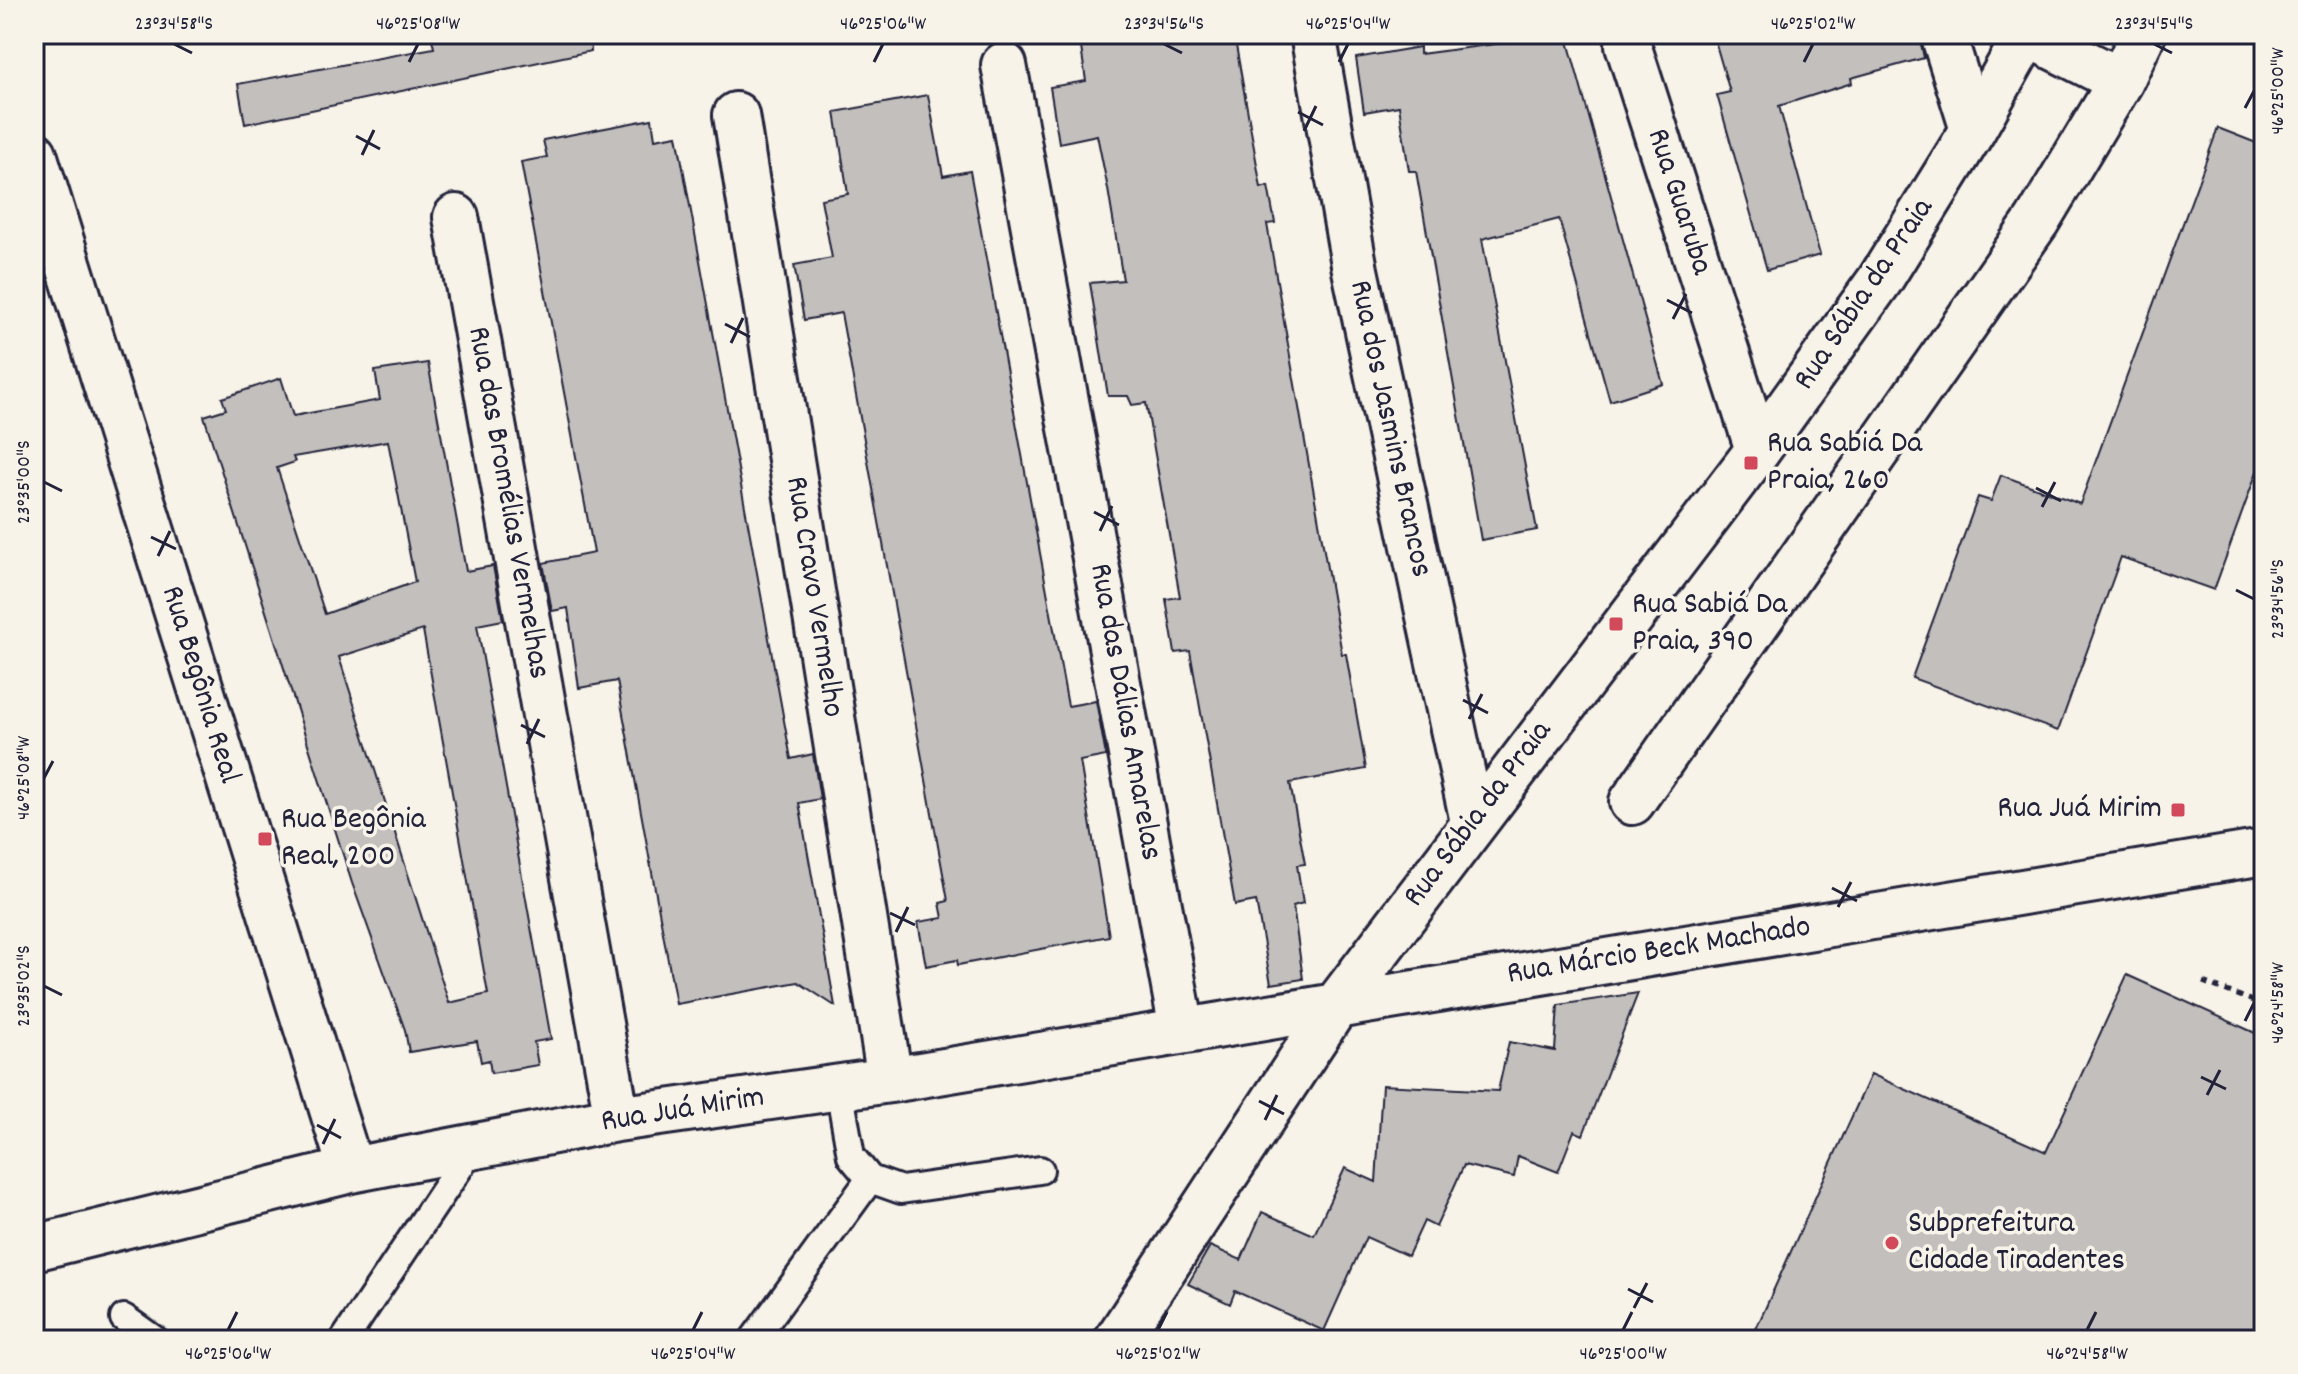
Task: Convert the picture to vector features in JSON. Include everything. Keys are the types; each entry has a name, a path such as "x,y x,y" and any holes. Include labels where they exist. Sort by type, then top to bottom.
{"street":[{"name":"Rua dos Jasmins Brancos","path":"1313,34 1355,270 1473,822"},
{"path":"1943,34 1973,130"},
{"name":"Rua Sábia da Praia","path":"1117,1340 1338,1003 1758,450 1880,280 1973,130 2027,34"},
{"path":"2027,34 2121,81"},
{"path":"1632,802 2037,221 2121,81 2143,34"},
{"name":"Rua Guaruba","path":"1628,45 1758,450"},
{"name":"Rua das Dálias Amarelas","path":"1004,65 1182,1030"},
{"name":"Rua Cravo Vermelho","path":"736,115 890,1080"},
{"name":"Rua Begônia Real","path":"34,154 351,1170"},
{"name":"Rua das Bromélias Vermelhas","path":"456,217 617,1119"},
{"name":"Rua Márcio Beck Machado","path":"1338,1003 2264,852"},
{"name":"Rua Juá Mirim","path":"34,1248 351,1170 617,1119 890,1080 1338,1003"}],"lane":[{"path":"839,1088 851,1156 870,1179 901,1190 1040,1170"},
{"path":"344,1340 473,1147"},
{"path":"753,1340 870,1179"},
{"path":"124,1318 155,1340"}],"path":[{"path":"2203,982 2264,1005"}],"building":[{"path":"458,34 589,34 591,51 245,124 238,84 434,48 432,39"},
{"path":"1079,34 1234,34 1261,188 1268,186 1275,223 1267,224 1342,654 1346,654 1366,769 1290,783 1305,864 1297,865 1303,903 1293,906 1303,979 1271,984 1256,901 1235,905 1190,651 1175,653 1166,599 1180,597 1146,403 1132,405 1128,396 1108,396 1090,283 1123,280 1108,189 1097,135 1059,143 1050,87 1086,81"},
{"path":"1509,34 1566,34 1663,384 1610,401 1559,219 1482,239 1537,530 1481,540 1416,171 1409,171 1399,106 1364,112 1356,58 1420,47 1420,54 1511,42"},
{"path":"1713,34 1919,34 1924,58 1851,78 1852,83 1779,106 1820,255 1767,270 1717,95 1730,92"},
{"path":"928,95 943,176 970,171 1068,706 1096,701 1106,756 1080,761 1109,936 958,965 957,960 926,966 918,922 943,918 940,903 948,901 841,313 804,320 794,265 832,258 821,199 848,194 835,112"},
{"path":"652,119 655,139 677,135 791,759 813,754 820,799 799,803 835,1006 798,982 676,1004 617,681 579,688 568,608 552,611 543,563 594,553 521,162 547,157 543,140"},
{"path":"2218,128 2264,146 2264,452 2214,590 2121,557 2058,731 1912,678 1978,497 1991,501 2001,475 2080,504"},
{"path":"428,363 466,571 493,566 503,620 477,625 551,1039 534,1042 538,1065 491,1073 489,1060 481,1062 477,1041 409,1052 405,1030 352,883 204,416 226,409 222,398 281,378 293,416 380,400 375,371","holes":["388,441 415,582 325,614 277,468 295,462 293,457","423,630 488,994 449,1003 339,657"]},
{"path":"2127,975 2264,1037 2264,1340 1751,1340 1871,1074 2046,1152"},
{"path":"1638,993 1583,1135 1574,1131 1558,1172 1518,1156 1514,1177 1464,1165 1436,1227 1424,1221 1408,1256 1366,1237 1324,1331 1235,1291 1230,1304 1188,1284 1210,1246 1241,1260 1262,1212 1314,1235 1345,1168 1376,1182 1382,1085 1498,1091 1509,1042 1555,1051 1558,1005"}],"place":[{"name":"Rua Sabiá Da Praia, 260","path":"1751,463"},
{"name":"Rua Sabiá Da Praia, 390","path":"1616,624"},
{"name":"Rua Juá Mirim","path":"2178,810"},
{"name":"Rua Begônia Real, 200","path":"265,839"},
{"name":"Subprefeitura Cidade Tiradentes","path":"1892,1243"}]}
